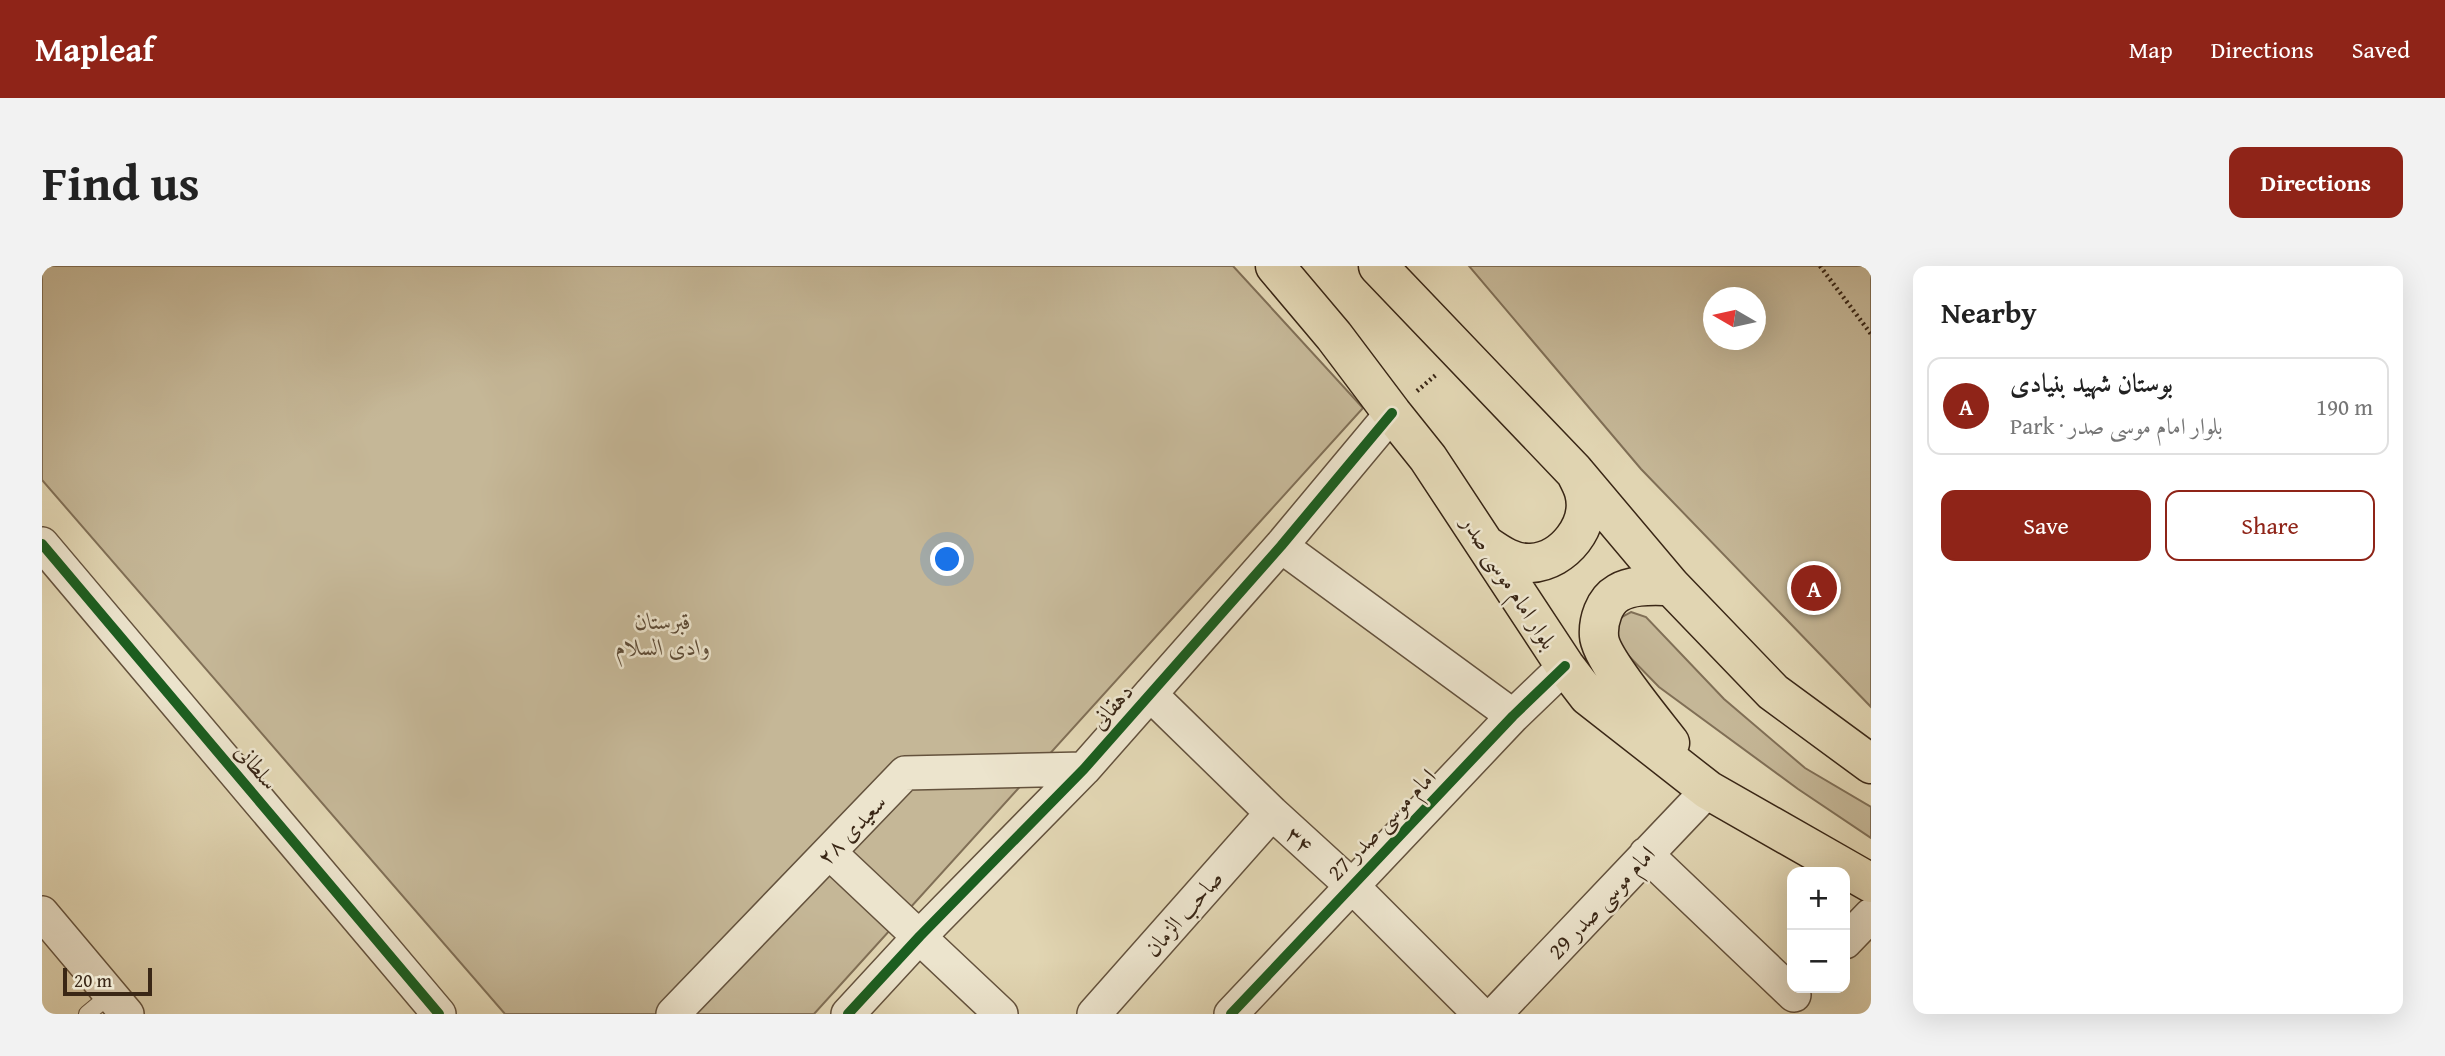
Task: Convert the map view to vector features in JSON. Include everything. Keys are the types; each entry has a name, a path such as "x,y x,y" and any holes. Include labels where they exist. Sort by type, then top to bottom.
{"main road":[{"name":"بلوار امام موسی صدر","path":"1275,266 1334,336 1428,458 1565,666 1588,696 1708,790 1871,883"},
{"path":"1378,266 1574,471 1671,586 1773,692 1871,764"},
{"path":"1486,545 1506,559 1531,563 1555,557 1574,541 1584,519 1585,494 1574,471"},
{"path":"1671,586 1642,586 1617,593 1602,611 1599,638 1614,668 1708,790"}],"street":[{"name":"دهقانی","path":"848,1014 920,936 1084,769 1281,546 1392,414"},
{"name":"سلطانی","path":"42,544 439,1014"},
{"path":"1281,546 1513,716"},
{"name":"امام موسی صدر 27","path":"1231,1014 1513,716 1565,666"},
{"name":"۳۴","path":"1150,694 1272,813 1352,886 1480,1014"},
{"name":"سعیدی ۲۸","path":"673,1014 905,773 1084,769"},
{"name":"امام موسی صدر 29","path":"1495,1014 1708,790"},
{"name":"صاحب الزمان","path":"1094,1014 1272,813"},
{"path":"829,852 1001,1014"},
{"path":"1646,854 1790,999"},
{"path":"42,913 108,1007"},
{"path":"1850,937 1871,915"}],"path":[{"path":"1820,266 1871,334"},
{"path":"1392,414 1461,353"}],"green space":[{"name":"قبرستان وادی السلام","path":"42,266 1233,266 1363,408 814,1014 505,1014 42,480"},
{"path":"1469,266 1871,266 1871,707 1641,469"},
{"path":"1631,612 1646,617 1724,699 1805,768 1871,807 1871,838 1798,789 1659,687 1616,643 1618,619"}],"cycle path":[{"path":"848,1014 920,936 1084,769 1281,546 1392,413"},
{"path":"42,544 439,1014"},
{"path":"1231,1014 1513,716 1565,666"}],"place":[{"name":"بوستان شهید بنیادی","path":"1814,588"}]}
